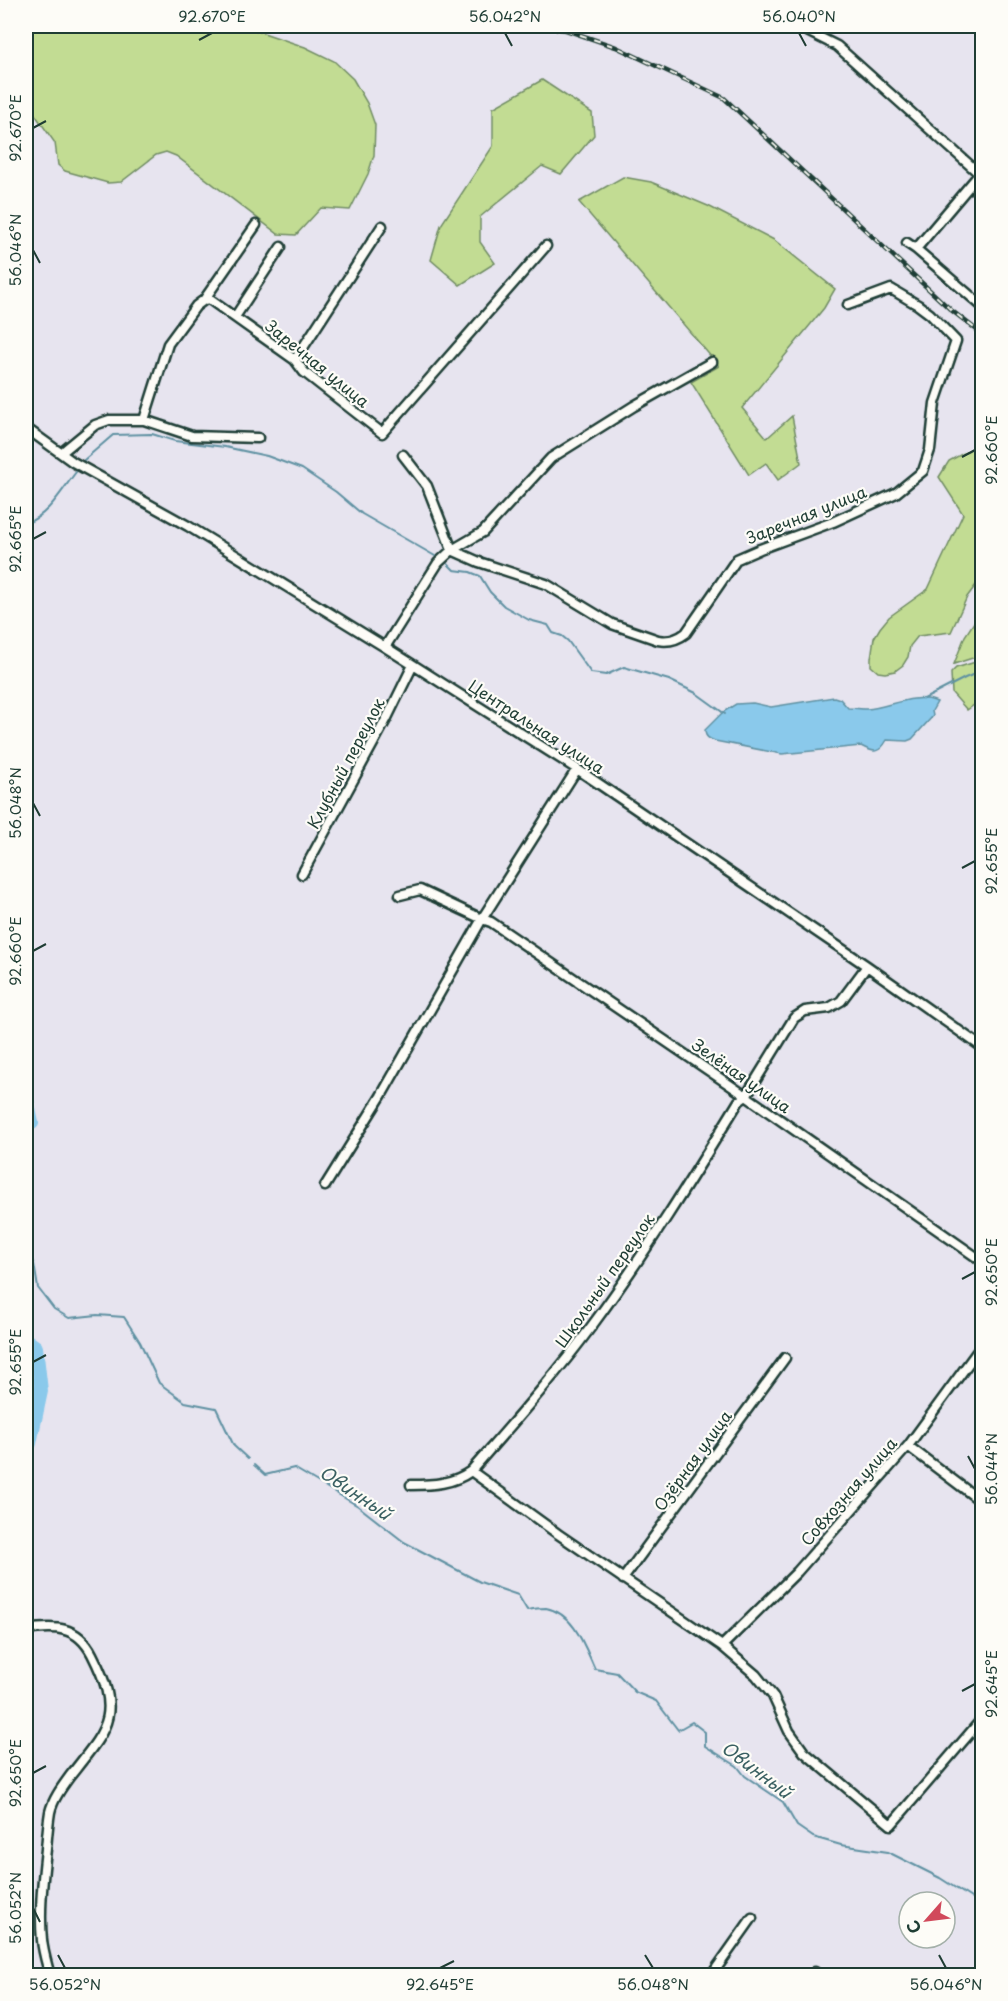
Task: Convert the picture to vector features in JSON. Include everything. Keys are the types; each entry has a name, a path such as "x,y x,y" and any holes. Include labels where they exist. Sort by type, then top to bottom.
{"street":[{"path":"797,26 837,46 982,173 916,249"},
{"path":"144,420 168,344 196,306 204,300 256,225"},
{"path":"295,360 382,226"},
{"path":"907,243 982,306"},
{"name":"Заречная улица","path":"204,300 212,301 295,360 304,372 382,433 546,246"},
{"path":"235,317 281,247"},
{"name":"Заречная улица","path":"452,550 553,588 612,624 665,641 681,637 737,559 833,522 896,493 922,471 930,450 935,403 956,341 918,304 891,289 849,305"},
{"path":"385,647 438,563 452,550 483,532 550,458 634,405 712,362"},
{"path":"61,453 102,421 144,420 192,436 258,438"},
{"name":"Центральная улица","path":"26,428 73,462 188,526 577,769 982,1047"},
{"path":"403,455 427,486 452,550"},
{"name":"Клубный переулок","path":"302,874 413,665"},
{"path":"325,1186 381,1096 482,920 577,769"},
{"name":"Зелёная улица","path":"400,895 420,890 482,920 491,922 982,1261"},
{"name":"Школьный переулок","path":"471,1471 534,1400 590,1328 671,1210 794,1018 805,1011 829,1008 842,1000 867,966"},
{"name":"Совхозная улица","path":"722,1646 797,1572 908,1446 982,1345"},
{"name":"Озёрная улица","path":"623,1579 785,1358"},
{"path":"908,1446 982,1502"},
{"path":"411,1485 433,1485 452,1481 471,1471 722,1646 756,1675 768,1689 789,1731 804,1752 891,1825 982,1719"},
{"path":"26,1630 63,1628 83,1640 102,1676 109,1705 109,1715 102,1735 59,1790 51,1810 41,1912 42,1942 50,1976"},
{"path":"711,1976 752,1918"}],"green space":[{"path":"26,26 243,26 305,47 334,61 353,79 367,103 375,125 374,155 368,174 350,210 321,208 296,235 278,234 176,156 166,152 156,155 121,182 108,183 65,171 58,165 55,143 26,104"},
{"path":"542,80 592,113 594,135 561,174 542,166 480,217 480,242 495,263 460,285 431,260 441,225 493,146 493,108"},
{"path":"623,177 651,182 708,206 774,240 835,289 824,308 742,408 767,438 792,416 801,463 778,480 766,463 749,475 691,382 719,366 579,202"},
{"path":"982,443 982,577 967,597 951,632 918,636 910,646 908,657 903,665 895,671 878,672 871,666 874,638 889,617 928,589 963,514 939,477 949,461"},
{"path":"982,610 982,655 954,664 965,636"},
{"path":"982,660 982,699 967,710 952,693 951,673 956,668"}],"water":[{"path":"834,697 840,699 848,708 862,709 876,708 911,699 928,699 937,702 932,711 933,716 912,739 887,740 876,751 861,746 782,754 715,741 706,734 705,730 723,712 736,704 753,703 771,707"}],"waterway":[{"path":"84,460 113,435 152,434 175,441 225,447 267,456 302,469 336,492 362,514 435,556"},
{"path":"26,523 48,509 76,472"},
{"path":"448,564 454,570 480,576 490,592 504,606 529,620 548,625 553,633 568,641 591,673 606,675 624,667 669,680 696,693 725,714"},
{"path":"924,699 982,671"},
{"path":"26,1096 32,1123 26,1127"},
{"name":"Овинный","path":"26,1228 29,1234 27,1252 34,1264 38,1288 54,1309 69,1318 97,1315 124,1317 140,1342 159,1383 185,1402 216,1408 234,1446 248,1459"},
{"path":"26,1340 36,1347 41,1391 30,1443 26,1444"},
{"name":"Овинный","path":"254,1465 265,1475 294,1468 358,1506 404,1542 480,1582 518,1595 527,1610 546,1608 556,1611 577,1632 595,1669 617,1673 635,1692 656,1701 678,1730 692,1722 705,1732 705,1746 737,1766 745,1776 783,1802 797,1826 813,1837 841,1845 888,1852 940,1878 982,1905"}],"railway":[{"path":"539,26 566,30 616,47 724,98 951,310 982,334"}]}
